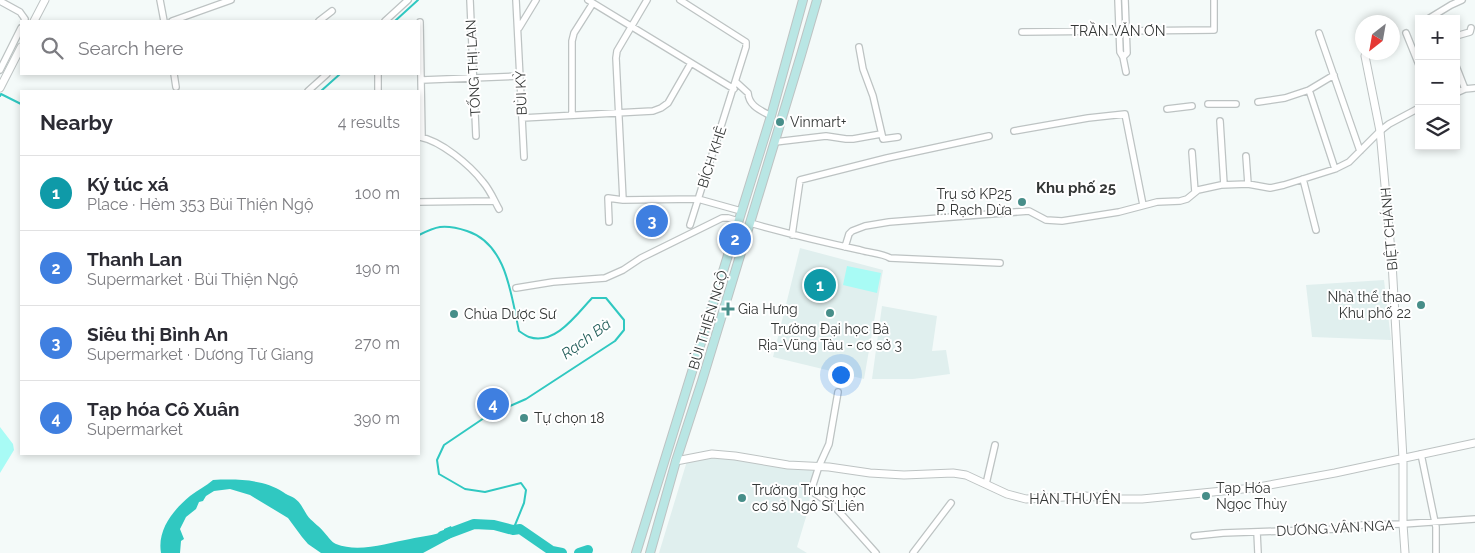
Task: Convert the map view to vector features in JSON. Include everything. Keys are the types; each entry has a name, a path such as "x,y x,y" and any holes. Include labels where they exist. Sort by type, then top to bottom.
{"main road":[{"name":"BÙI THIỆN NGỘ","path":"636,553 771,116 803,0"},
{"name":"BÙI THIỆN NGỘ","path":"650,553 676,461 817,0"},
{"path":"741,211 752,214"},
{"path":"675,429 686,432"}],"street":[{"path":"35,20 45,0"},
{"path":"160,0 164,20"},
{"path":"175,20 231,0"},
{"path":"386,20 408,0"},
{"name":"TỐNG THỊ LAN","path":"470,0 476,136"},
{"name":"BÙI KỶ","path":"516,0 524,157"},
{"path":"518,29 536,0"},
{"path":"623,200 616,58 617,51 647,0"},
{"name":"BÍCH KHÊ","path":"680,0 746,42 734,89 690,225"},
{"path":"1118,0 1120,52 1123,56 1126,72"},
{"path":"1123,56 1127,53 1125,0"},
{"name":"TRẦN VĂN ƠN","path":"1022,32 1214,30 1214,0"},
{"path":"1433,15 1450,2 1462,0"},
{"path":"0,1 20,12 24,20"},
{"path":"572,115 572,40 590,1 734,89"},
{"path":"320,20 332,11"},
{"path":"420,22 422,80 420,137 433,141 464,162 483,182 500,209"},
{"path":"1460,35 1470,32 1472,28"},
{"path":"0,70 20,30"},
{"path":"1319,33 1360,151"},
{"path":"1406,33 1417,60"},
{"path":"859,47 863,69 873,96 882,139 898,137"},
{"path":"0,88 20,49"},
{"name":"BIỆT CHÁNH","path":"1367,60 1380,131 1392,262 1403,459 1405,553"},
{"path":"522,118 653,111 668,103 691,63"},
{"path":"174,75 176,87"},
{"path":"378,75 378,90"},
{"path":"1258,102 1285,98 1308,90 1334,75"},
{"path":"309,90 319,76"},
{"path":"422,80 520,76"},
{"path":"1460,76 1465,89"},
{"path":"736,82 748,93 748,98 753,106 771,116"},
{"path":"1460,91 1475,88"},
{"path":"1308,90 1335,169"},
{"path":"1208,104 1236,104"},
{"path":"1167,109 1192,106"},
{"path":"844,247 848,234 852,230 888,222 1029,211 1046,220 1062,221 1119,212 1157,202 1180,201 1203,189 1224,185 1248,184 1270,188 1335,169 1349,162 1380,131 1415,110"},
{"path":"1014,131 1088,118 1125,114 1143,206"},
{"path":"1220,121 1224,185"},
{"path":"775,142 826,136 853,139 881,134"},
{"path":"792,235 800,180 887,158 989,136"},
{"path":"1192,152 1195,192"},
{"path":"1246,156 1248,184"},
{"path":"1303,179 1316,230"},
{"path":"610,222 608,198 623,200 698,199 741,211"},
{"path":"420,202 494,201"},
{"path":"516,288 553,282 599,280 623,270 641,258 722,218 738,221"},
{"path":"750,223 792,235 899,259 1000,263"},
{"path":"838,392 829,444 811,491 835,507 876,553"},
{"name":"HÀN THUYÊN","path":"676,461 712,454 870,473 904,475 954,473 966,475 1007,494 1026,499 1085,496 1142,499 1253,488 1475,443"},
{"path":"986,484 995,445"},
{"path":"1421,454 1436,528 1436,553"},
{"path":"913,553 951,503"},
{"name":"DƯƠNG VÂN NGA","path":"1194,536 1339,529 1362,525 1475,519"},
{"path":"1257,532 1258,553"}],"shaded area":[{"name":"Trường Đại học Bà Rịa-Vũng Tàu - cơ sở 3","path":"800,248 883,270 864,379 773,357"},
{"path":"847,266 881,273 877,293 843,285"},
{"path":"1384,280 1391,340 1312,337 1306,285"},
{"path":"882,306 937,316 932,351 946,350 950,374 913,379 872,379"},
{"path":"0,427 13,444 14,450 0,473"},
{"name":"Trường Trung học cơ sở Ngô Sĩ Liên","path":"708,457 815,470 810,489 809,507 797,547 807,553 659,553 687,461"},
{"path":"213,480 259,482 275,488 297,500 309,517 332,542 345,547 383,545 436,534 451,526 455,535 423,553 321,553 308,544 288,518 250,495 230,489 214,491 206,496 203,501 199,502 196,509 186,517 180,529 184,539 181,541 180,553 161,553 161,536 172,514 190,496"}],"waterway":[{"name":"Rạch Bà","path":"396,20 418,0"},
{"name":"Rạch Bà","path":"322,90 339,75"},
{"path":"0,96 1,94 20,104"},
{"name":"Rạch Bà","path":"420,234 437,228 453,228 467,231 491,247 505,272 519,331 528,337 539,339 556,333 565,327 592,298 606,298 624,320 624,330 615,341 526,399 487,416 444,445 437,460 439,474 465,489 485,492 521,483 526,490 524,503 513,530"},
{"name":"Rạch Bà","path":"442,536 474,524 494,525 513,530 520,529 552,551 562,553"},
{"name":"Rạch Bà","path":"579,553 588,550"}],"place":[{"name":"Vinmart+","path":"780,122"},
{"name":"Trụ sở KP25 P. Rạch Dừa","path":"1022,202"},
{"name":"Siêu thị Bình An","path":"652,221"},
{"name":"Thanh Lan","path":"735,239"},
{"name":"Ký túc xá","path":"820,285"},
{"name":"Nhà thể thao Khu phố 22","path":"1421,305"},
{"name":"Gia Hưng","path":"728,309"},
{"name":"Trường Đại học Bà Rịa-Vũng Tàu - cơ sở 3","path":"830,313"},
{"name":"Chùa Dược Sư","path":"454,314"},
{"name":"Tạp hóa Cô Xuân","path":"493,404"},
{"name":"Tự chọn 18","path":"524,418"},
{"name":"Tạp Hóa Ngọc Thùy","path":"1206,496"},
{"name":"Trường Trung học cơ sở Ngô Sĩ Liên","path":"742,498"}],"district":[{"name":"Khu phố 25","path":"1076,188"}]}
